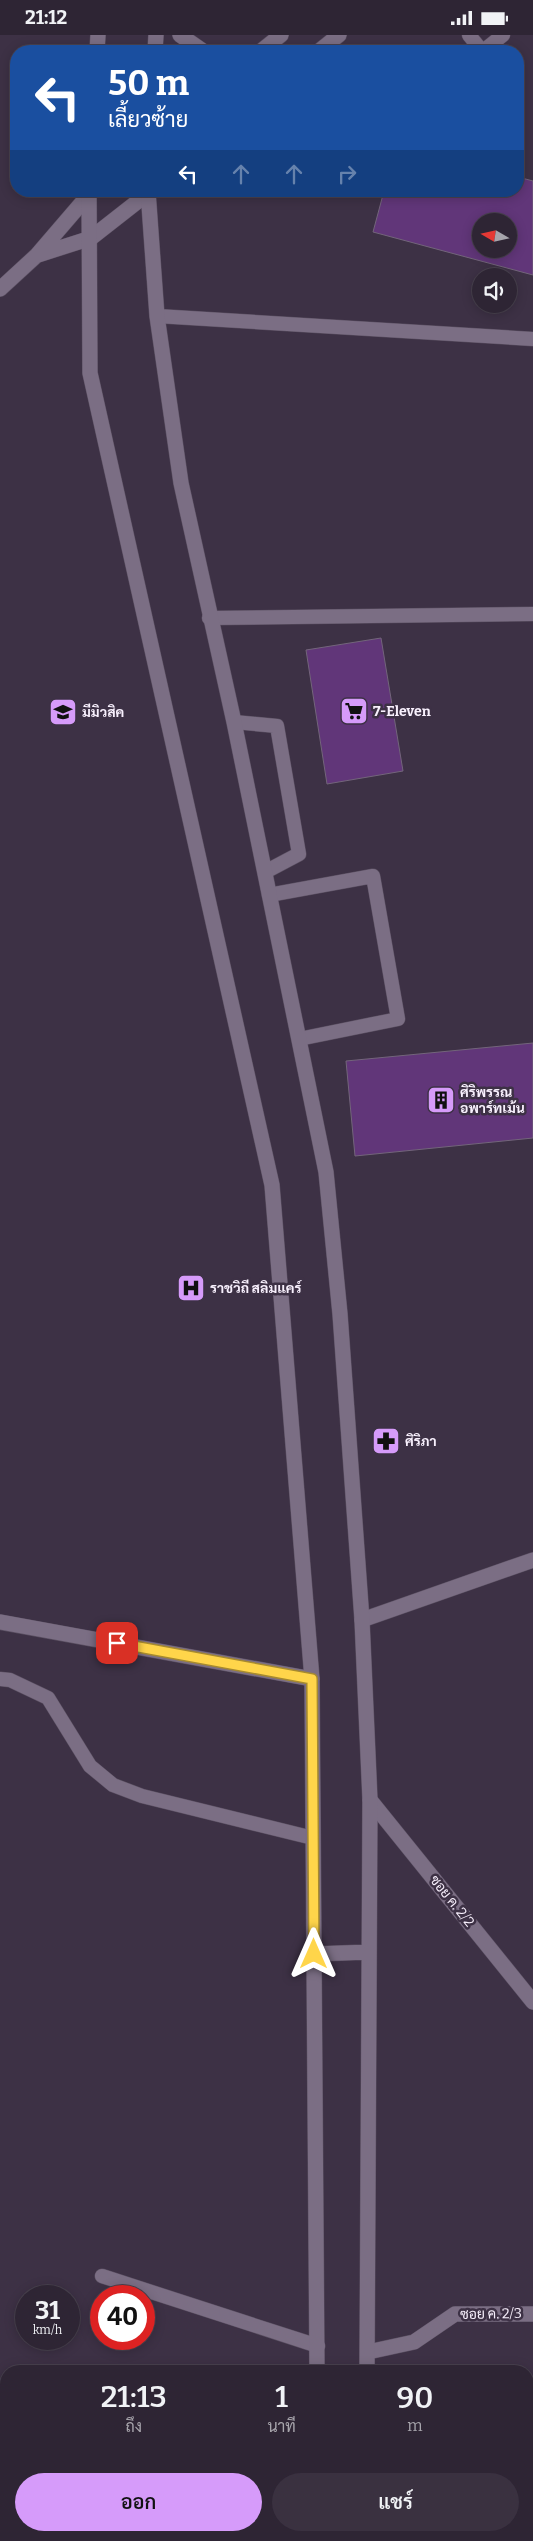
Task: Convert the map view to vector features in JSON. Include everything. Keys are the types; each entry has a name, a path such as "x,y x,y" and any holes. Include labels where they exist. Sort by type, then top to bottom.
{"street":[{"path":"180,35 194,45"},
{"path":"269,45 281,35"},
{"path":"327,45 339,35"},
{"path":"0,289 37,255 86,197"},
{"path":"90,197 90,373 272,1185 312,1679 317,2365"},
{"path":"37,255 90,238 143,197"},
{"path":"149,197 157,316 180,483 234,722 326,1172 340,1314 362,1620 370,1800 368,2365"},
{"path":"362,1620 533,1561"},
{"path":"0,1622 312,1679"},
{"name":"ซอย ค. 2/2","path":"370,1800 533,2002"},
{"path":"314,1954 370,1953"},
{"name":"ซอย ค. 2/3","path":"368,2353 414,2342 455,2314 533,2314"}],"lane":[{"path":"469,35 478,45"},
{"path":"490,45 503,35"},
{"path":"157,316 533,339"},
{"path":"210,618 533,614"},
{"path":"234,722 277,726 299,854 265,872"},
{"path":"269,895 373,876 398,1019 299,1039"},
{"path":"0,1679 10,1680 48,1698 90,1766 112,1785 142,1796 313,1838"},
{"path":"102,2276 318,2346"}],"building":[{"path":"524,179 533,181 533,275 517,271 517,268 507,268 373,232 382,197 524,197"},
{"name":"7-Eleven","path":"381,638 403,771 327,784 306,650"},
{"name":"ศิริพรรณ อพาร์ทเม้น","path":"533,1043 533,1138 355,1156 346,1061"}],"place":[{"name":"7-Eleven","path":"354,711"},
{"name":"มีมิวสิค","path":"63,712"},
{"name":"ศิริพรรณ อพาร์ทเม้น","path":"441,1100"},
{"name":"ราชวิถี สลิมแคร์","path":"191,1288"},
{"name":"ศิริภา","path":"386,1441"}],"route":[{"path":"117,1643 312,1679 314,1954"}]}
